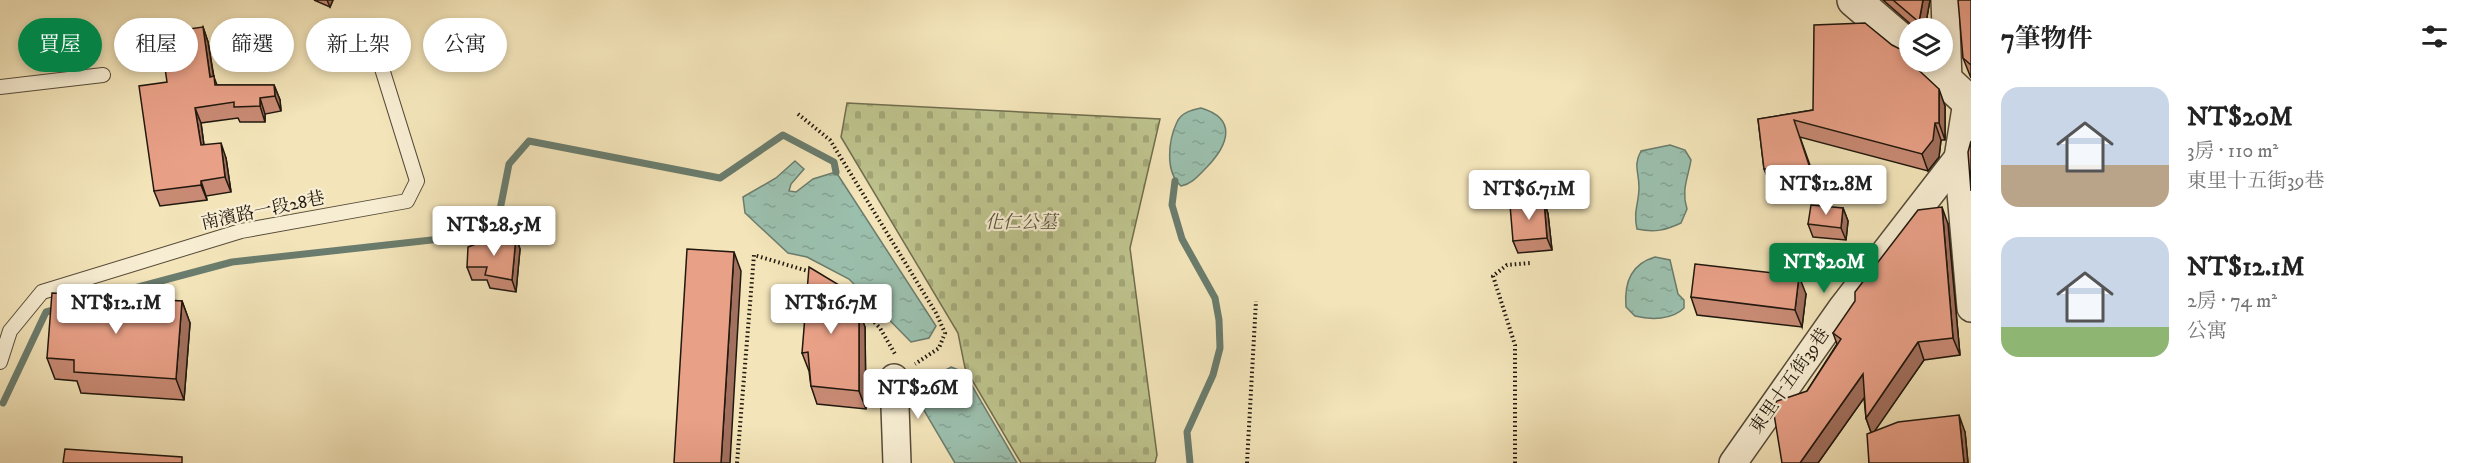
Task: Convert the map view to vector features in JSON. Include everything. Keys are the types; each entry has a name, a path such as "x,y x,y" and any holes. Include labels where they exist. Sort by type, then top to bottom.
{"street":[{"path":"1854,0 1899,39"},
{"path":"1945,0 1971,308"},
{"name":"東里十五街39巷","path":"1733,463 1842,308 1958,158"},
{"path":"894,378 897,463"}],"lane":[{"name":"南濱路一段28巷","path":"0,362 10,331 42,292 241,231 407,201 417,181 383,72"},
{"path":"0,87 103,75"}],"path":[{"path":"798,114 830,140 936,313 945,333 939,348 894,378"},
{"path":"737,463 754,255 820,277"},
{"path":"1515,463 1515,345 1493,276 1507,265 1530,263"},
{"path":"838,287 846,292 880,328 895,352 894,378"},
{"path":"1247,463 1256,301"}],"green space":[{"name":"化仁公墓","path":"847,103 1160,119 1130,248 1157,455 1155,463 1021,463 965,368 958,333 841,137"}],"water":[{"path":"1201,108 1213,113 1225,126 1224,142 1207,167 1192,181 1181,186 1172,173 1170,165 1170,147 1174,130 1181,116"},
{"path":"1670,145 1685,150 1691,160 1685,190 1687,209 1681,223 1676,225 1655,231 1637,229 1639,156 1641,151"},
{"path":"795,161 804,169 791,184 789,191 796,192 813,179 836,172 936,326 929,338 911,342 849,279 807,257 788,253 745,213 743,197 776,178"},
{"path":"1840,251 1871,257 1853,283 1835,280"},
{"path":"1655,257 1670,260 1678,294 1684,300 1684,308 1674,315 1661,318 1635,316 1626,307 1628,283 1640,265"},
{"path":"951,367 964,372 1017,463 955,463 919,402 924,382"}],"building":[{"path":"1893,0 1923,0 1920,18 1914,18"},
{"path":"1958,0 1971,0 1971,65 1963,58"},
{"path":"1865,23 1899,48 1899,72 1921,72 1939,89 1939,123 1935,123 1933,140 1922,154 1794,120 1810,168 1764,169 1758,119 1813,110 1814,25"},
{"path":"203,27 210,77 214,76 215,85 274,85 275,96 260,98 260,106 234,107 234,102 195,108 201,145 221,143 225,177 201,181 201,185 154,191 139,86 167,82 166,72 198,72 198,28"},
{"path":"1971,141 1971,191 1968,152"},
{"path":"1544,201 1547,238 1513,241 1510,205"},
{"path":"1811,205 1843,208 1841,228 1808,224"},
{"path":"1942,207 1953,338 1918,342 1866,418 1863,374 1800,463 1782,463 1773,408 1777,401 1807,391 1841,339 1833,333 1855,301 1855,292 1918,210"},
{"path":"494,237 516,237 512,280 485,275 487,267 467,267 468,247"},
{"path":"687,249 734,252 721,463 674,463"},
{"path":"1695,264 1799,276 1795,310 1691,297"},
{"path":"809,267 844,288 859,309 859,391 811,386 808,352 802,353"},
{"path":"52,293 182,301 176,379 74,372 74,360 47,358"},
{"path":"1959,415 1964,463 1869,463 1867,434 1898,422"},
{"path":"65,449 182,457 182,463 63,463"}],"waterway":[{"path":"97,298 232,262 486,234 498,220 509,164 529,141 720,178 783,135 834,162 836,172"},
{"path":"1175,181 1172,205 1182,239 1215,298 1219,320 1220,348 1213,375 1187,432 1190,463"},
{"path":"3,403 46,312 57,309"}]}
